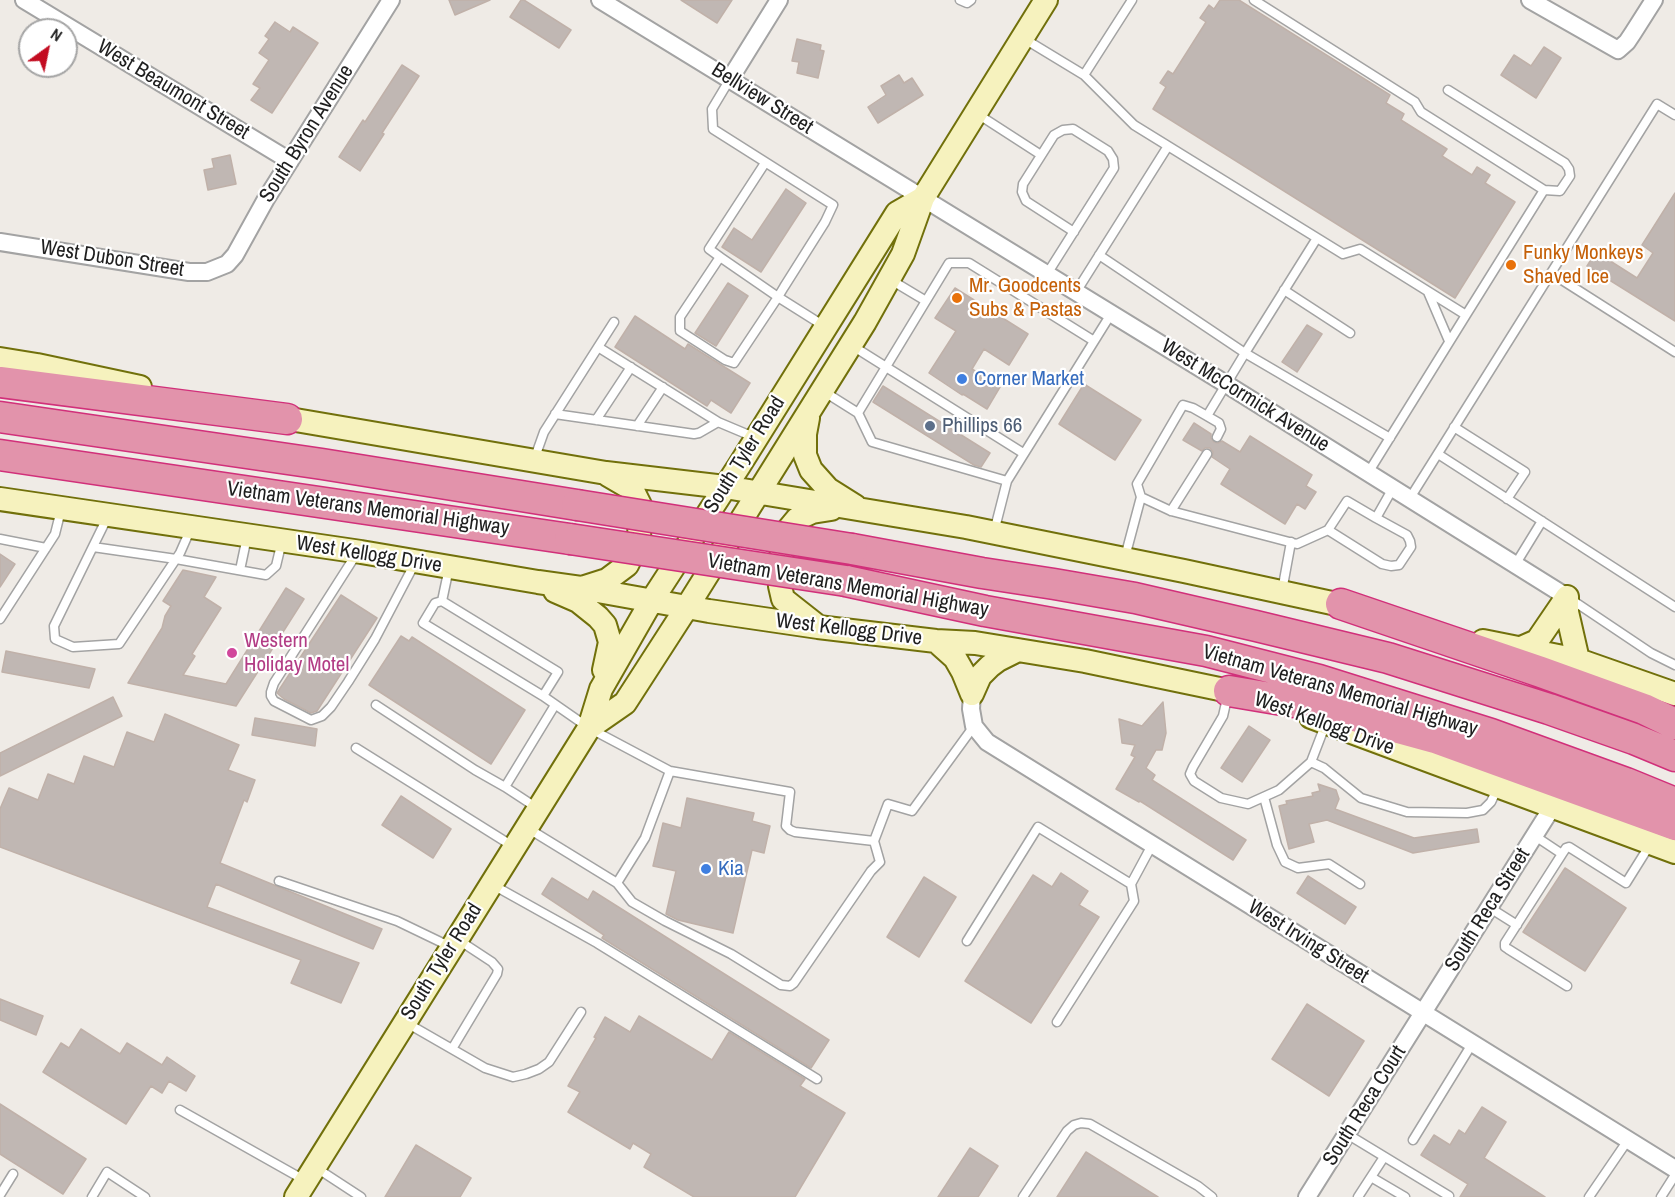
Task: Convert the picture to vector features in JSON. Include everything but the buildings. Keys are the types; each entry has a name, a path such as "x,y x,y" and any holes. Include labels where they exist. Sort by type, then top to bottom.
{"highway":[{"path":"0,382 287,419"},
{"name":"Vietnam Veterans Memorial Highway","path":"0,417 322,464 852,549 1135,598 1388,658 1549,709 1675,756"},
{"name":"Vietnam Veterans Memorial Highway","path":"0,455 846,581 985,611 1206,651 1319,680 1491,734 1675,803"},
{"path":"1341,604 1562,679 1644,709 1675,724"},
{"path":"1228,691 1318,705 1435,738 1675,825"}],"main road":[{"name":"South Tyler Road","path":"589,728 625,703 759,493 889,279 903,254 923,198 1022,38 1041,3"},
{"name":"South Tyler Road","path":"306,1182 589,728 601,689 652,600 726,487 897,213 923,198"},
{"path":"0,359 287,419 606,473 726,487 994,533 1125,559 1341,604 1453,635 1578,660 1675,694"},
{"path":"808,413 805,455 811,470 828,489 853,509"},
{"path":"581,588 607,580 627,565 639,541 640,505 632,489 606,473"},
{"name":"West Kellogg Drive","path":"0,499 282,541 818,627 936,641 975,643 1085,661 1228,691 1326,722 1675,852"},
{"path":"818,627 783,599 780,586 782,546 787,531 797,519 812,512 853,509"},
{"path":"538,582 578,601 605,625 610,642 601,689"},
{"path":"1521,648 1537,641 1567,597"},
{"path":"1567,597 1567,612 1578,660"},
{"path":"936,641 955,658 972,694"},
{"path":"972,694 980,676 990,666 1018,650"}],"street":[{"name":"West Beaumont Street","path":"24,0 290,161"},
{"name":"South Byron Avenue","path":"223,267 235,255 266,200 391,0"},
{"name":"Bellview Street","path":"600,0 923,198"},
{"path":"730,79 779,0"},
{"path":"1530,0 1618,50 1634,33 1654,0"},
{"name":"West McCormick Avenue","path":"923,198 1567,597"},
{"name":"West Dubon Street","path":"0,242 189,272 207,272 223,267"},
{"path":"972,694 971,709 974,726"},
{"name":"West Irving Street","path":"974,726 987,742 1675,1169"},
{"name":"South Reca Street","path":"1423,1014 1553,807"},
{"name":"South Reca Court","path":"1307,1197 1423,1014"}],"lane":[{"path":"960,0 967,3 970,0"},
{"path":"1084,75 1132,0"},
{"path":"1254,0 1415,102 1421,112 1544,190 1560,191 1570,176 1565,163 1448,90"},
{"path":"1022,38 1084,75 1134,125 1342,254 1360,249 1466,315"},
{"path":"720,257 680,317 680,331 724,360 734,363 825,222 833,205 713,129 712,109 730,79"},
{"path":"1410,498 1658,104 1675,115"},
{"path":"976,112 1041,155"},
{"path":"1047,274 1074,232 1114,168 1113,159 1108,151 1073,129 1063,130 1054,135 1023,184 1022,192 1026,201 1074,232"},
{"path":"1076,292 1168,146"},
{"path":"765,163 709,249 826,327"},
{"path":"1368,473 1544,190"},
{"path":"1207,416 1317,238"},
{"path":"1099,255 1245,352 1390,438"},
{"path":"858,413 949,263 969,263 1094,341"},
{"path":"1551,273 1675,352"},
{"path":"889,279 926,301"},
{"path":"1284,290 1350,333"},
{"path":"1428,291 1449,341"},
{"path":"994,533 1007,481 1111,314"},
{"path":"534,461 543,432 614,322"},
{"path":"850,345 1023,453"},
{"path":"598,346 718,422 756,438"},
{"path":"596,420 631,367"},
{"path":"637,426 663,387"},
{"path":"822,391 858,413 872,442 1007,481"},
{"path":"1125,559 1141,497 1137,484 1183,405 1219,423 1221,429 1217,437"},
{"path":"555,414 694,434 718,422"},
{"path":"1454,427 1525,472 1508,499"},
{"path":"1438,453 1675,607"},
{"path":"1171,511 1207,454"},
{"path":"1376,518 1393,488"},
{"path":"1141,497 1171,511 1297,544 1328,530 1347,501 1407,535 1411,547 1399,565 1391,566 1382,564 1328,530"},
{"path":"0,619 55,534 62,508"},
{"path":"108,515 54,626 55,639 73,647 119,644 176,559 191,528"},
{"path":"1515,565 1542,521"},
{"path":"240,570 247,536"},
{"path":"0,539 46,548"},
{"path":"93,547 266,575 276,566 282,541"},
{"path":"1282,591 1291,543"},
{"path":"357,553 270,692 274,701 311,720 322,716 331,707 348,682 375,639 416,562"},
{"path":"442,601 449,568"},
{"path":"1567,597 1651,653 1675,665"},
{"path":"543,696 558,672 442,601 435,603 423,623 543,696 589,728 670,771 790,792 785,821 790,830 874,842"},
{"path":"1228,691 1222,716 1190,774 1194,781 1221,798 1248,804 1278,790 1311,762 1326,722"},
{"path":"376,705 505,787 533,819 618,883 632,902 731,954 781,985 790,986 871,871 880,862 874,842 888,804 912,811 974,726"},
{"path":"505,787 555,705"},
{"path":"356,748 514,848"},
{"path":"1311,762 1324,768 1361,798 1407,812 1467,813 1484,810 1491,802 1498,787"},
{"path":"618,883 645,838 670,771"},
{"path":"1264,797 1277,845 1285,862 1298,868 1329,864 1360,884"},
{"path":"967,941 1038,827 1131,884"},
{"path":"1535,836 1562,854"},
{"path":"1567,986 1505,947 1505,944 1566,848 1569,847 1626,883 1651,843"},
{"path":"1057,1022 1134,901 1131,884 1152,845"},
{"path":"279,880 397,921 454,943 492,962 498,969 497,974 452,1049"},
{"path":"492,884 597,943 817,1079"},
{"path":"1490,908 1517,925"},
{"path":"405,1022 485,1068 513,1077 539,1069 549,1062 581,1012"},
{"path":"1413,1140 1472,1044"},
{"path":"180,1110 306,1182 361,1197"},
{"path":"1023,1197 1067,1131 1081,1123 1090,1124 1198,1186 1212,1197"},
{"path":"1347,1134 1449,1196"},
{"path":"1589,1197 1628,1140"},
{"path":"1358,1197 1384,1157"},
{"path":"92,1197 107,1172 145,1197"},
{"path":"0,1195 13,1174"},
{"path":"1661,1197 1675,1175"},
{"path":"1371,1177 1405,1197"}],"place":[{"name":"Funky Monkeys Shaved Ice","path":"1511,265"},
{"name":"Mr. Goodcents Subs & Pastas","path":"957,298"},
{"name":"Corner Market","path":"962,379"},
{"name":"Phillips 66","path":"930,426"},
{"name":"Western Holiday Motel","path":"232,653"},
{"name":"Kia","path":"706,869"}]}
